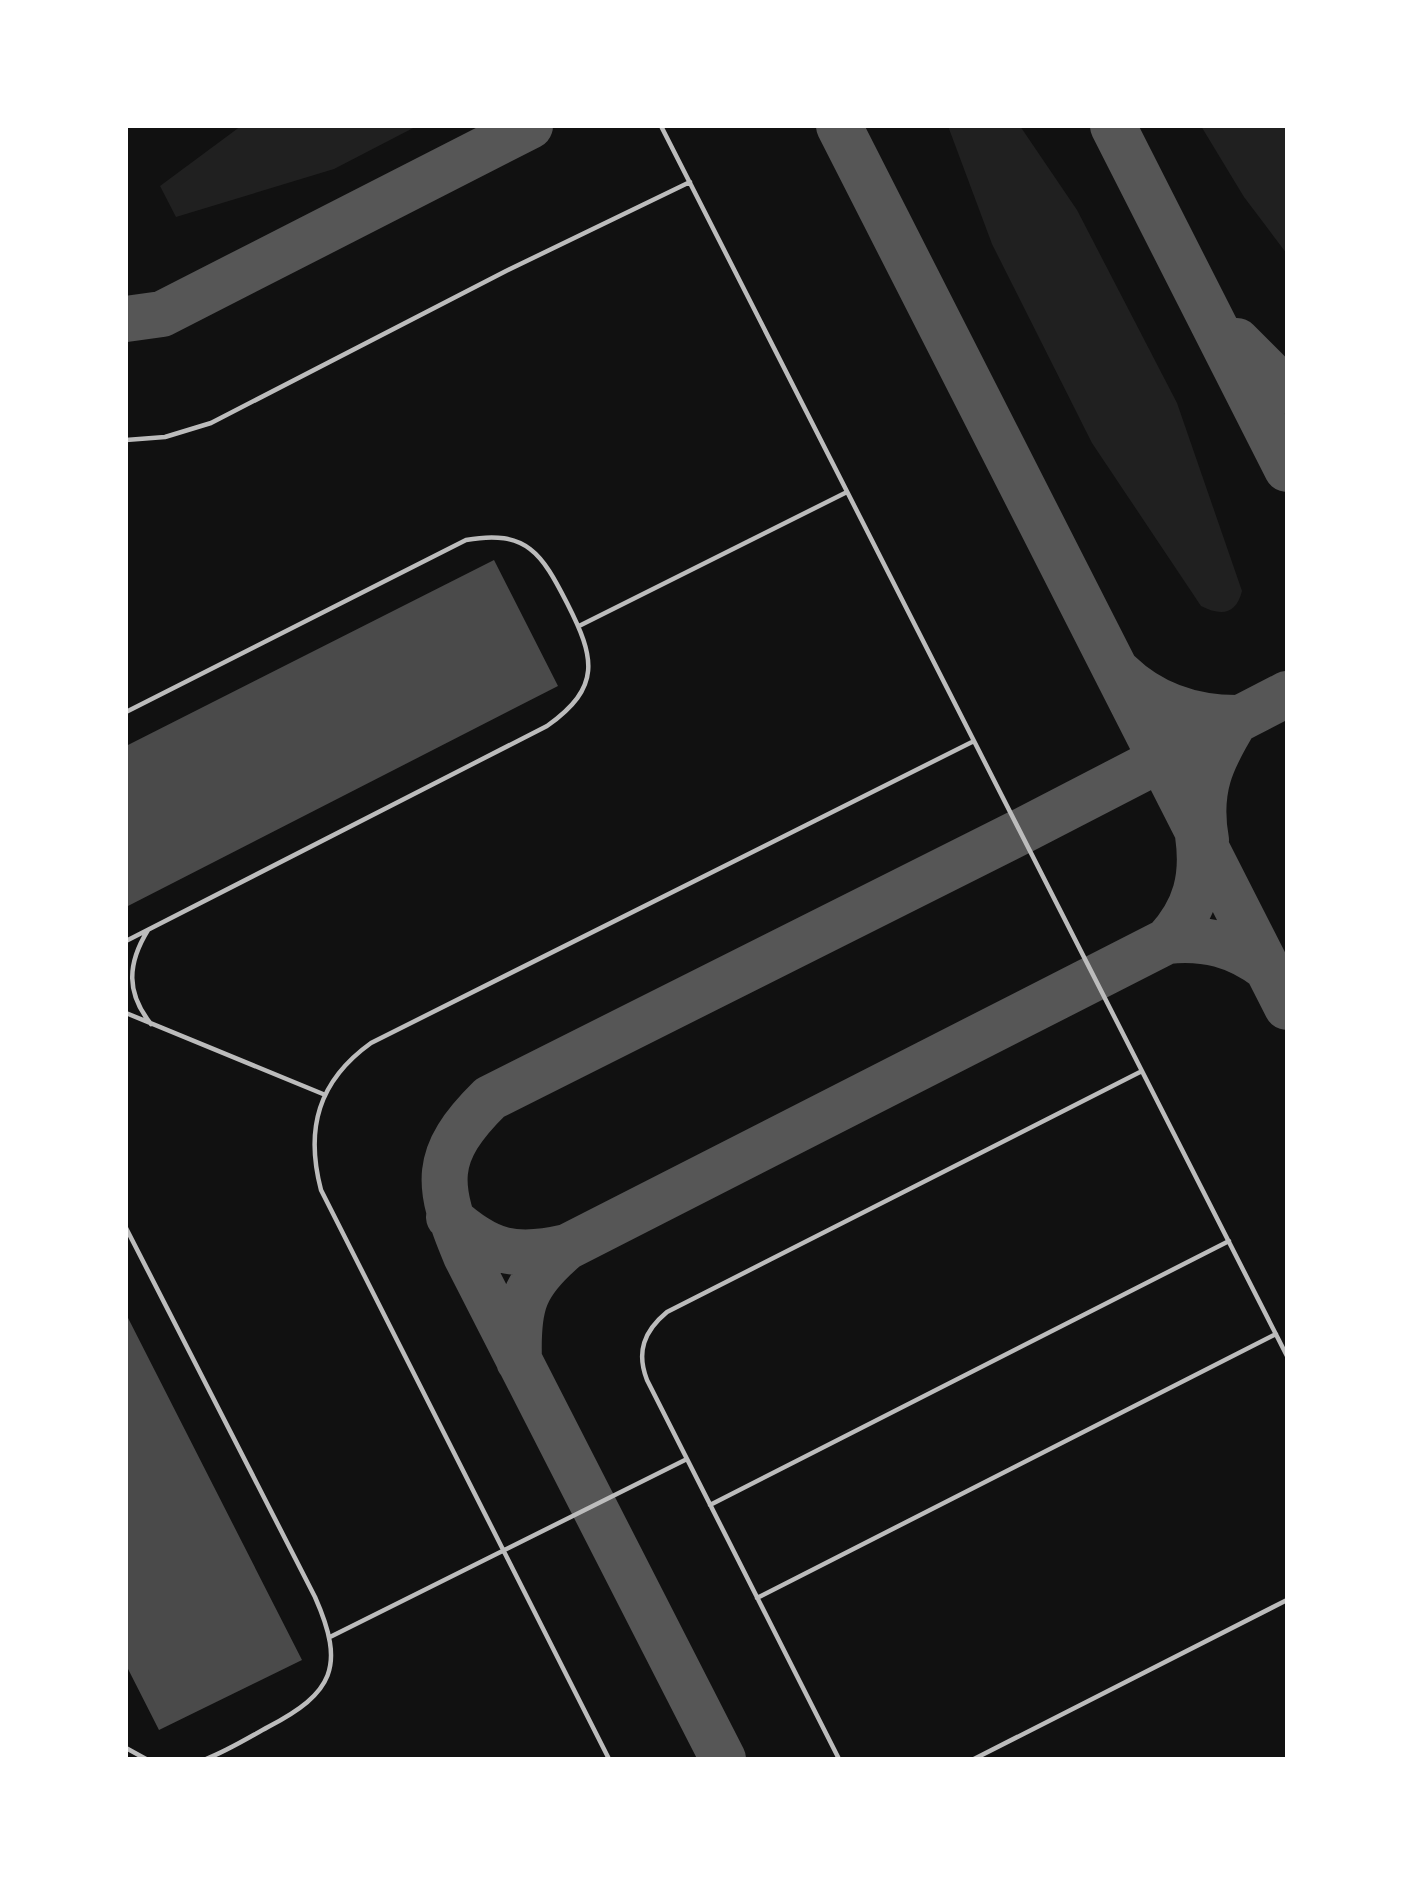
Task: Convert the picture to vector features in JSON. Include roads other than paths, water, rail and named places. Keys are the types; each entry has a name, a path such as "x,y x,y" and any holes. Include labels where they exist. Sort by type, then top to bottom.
{"lane":[{"path":"661,126 1287,1356"},
{"path":"126,440 165,437 211,423 506,271 690,182"},
{"path":"579,626 847,492"},
{"path":"126,712 466,540 489,536 510,538 533,549 547,564 588,649 589,669 582,691 570,710 547,726 126,939"},
{"path":"609,1759 321,1190 313,1161 313,1146 323,1094 356,1054 371,1043 974,741"},
{"path":"149,928 137,948 131,972 134,997 152,1025"},
{"path":"126,1013 323,1094"},
{"path":"839,1759 643,1369 642,1346 654,1322 682,1305 1142,1071"},
{"path":"126,1228 315,1597 330,1637 331,1660 317,1696 303,1709 205,1759"},
{"path":"710,1505 1229,1241"},
{"path":"757,1598 1276,1334"},
{"path":"330,1637 687,1459"},
{"path":"974,1759 1287,1600"},
{"path":"126,1748 144,1759"}]}
